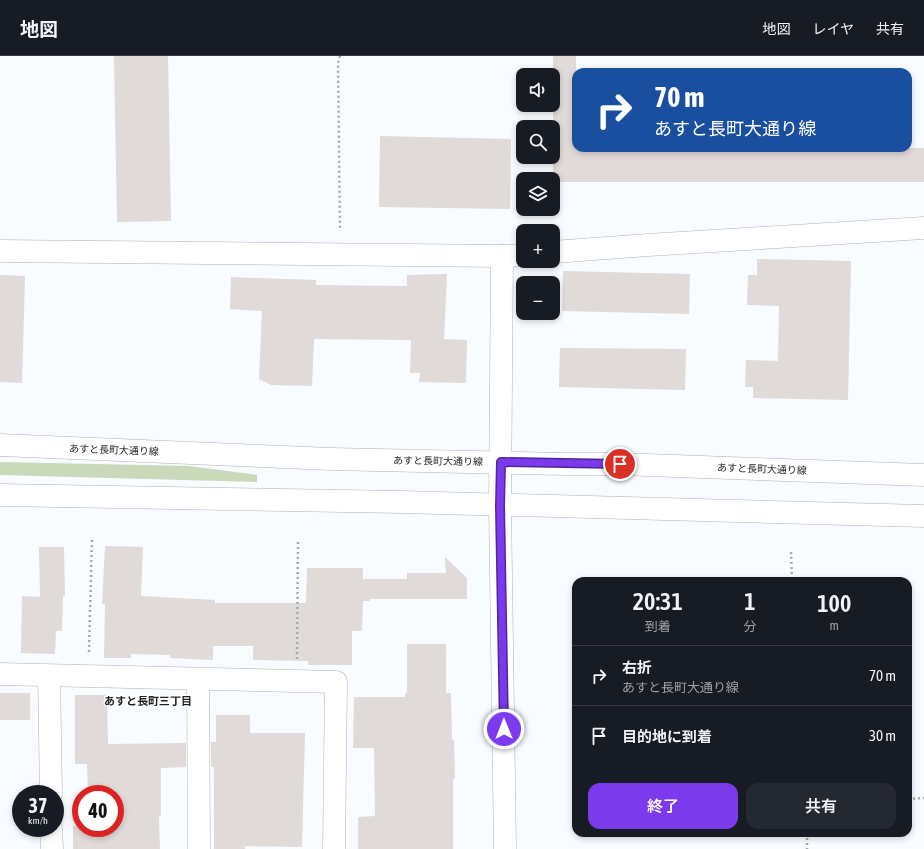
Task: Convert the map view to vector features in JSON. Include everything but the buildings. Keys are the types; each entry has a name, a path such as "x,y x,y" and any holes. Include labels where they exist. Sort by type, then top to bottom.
{"street":[{"path":"560,251 924,228"},
{"path":"0,251 513,256 501,462 500,506 506,849"},
{"name":"あすと長町大通り線","path":"0,445 331,459 620,464 924,475"},
{"path":"0,495 394,502 924,516"},
{"path":"0,674 336,682 334,849"},
{"path":"49,676 51,785"},
{"path":"198,679 199,849"},
{"path":"51,837 52,849"}],"path":[{"path":"340,56 338,63 340,234"},
{"path":"88,677 92,537"},
{"path":"296,681 298,541"},
{"path":"791,552 792,577"},
{"path":"912,799 924,798"},
{"path":"807,837 808,849"}],"green space":[{"path":"0,462 189,466 257,475 257,482 0,475"}],"district":[{"name":"あすと長町三丁目","path":"148,701"}],"route":[{"path":"504,729 500,506 501,462 620,464"}]}
